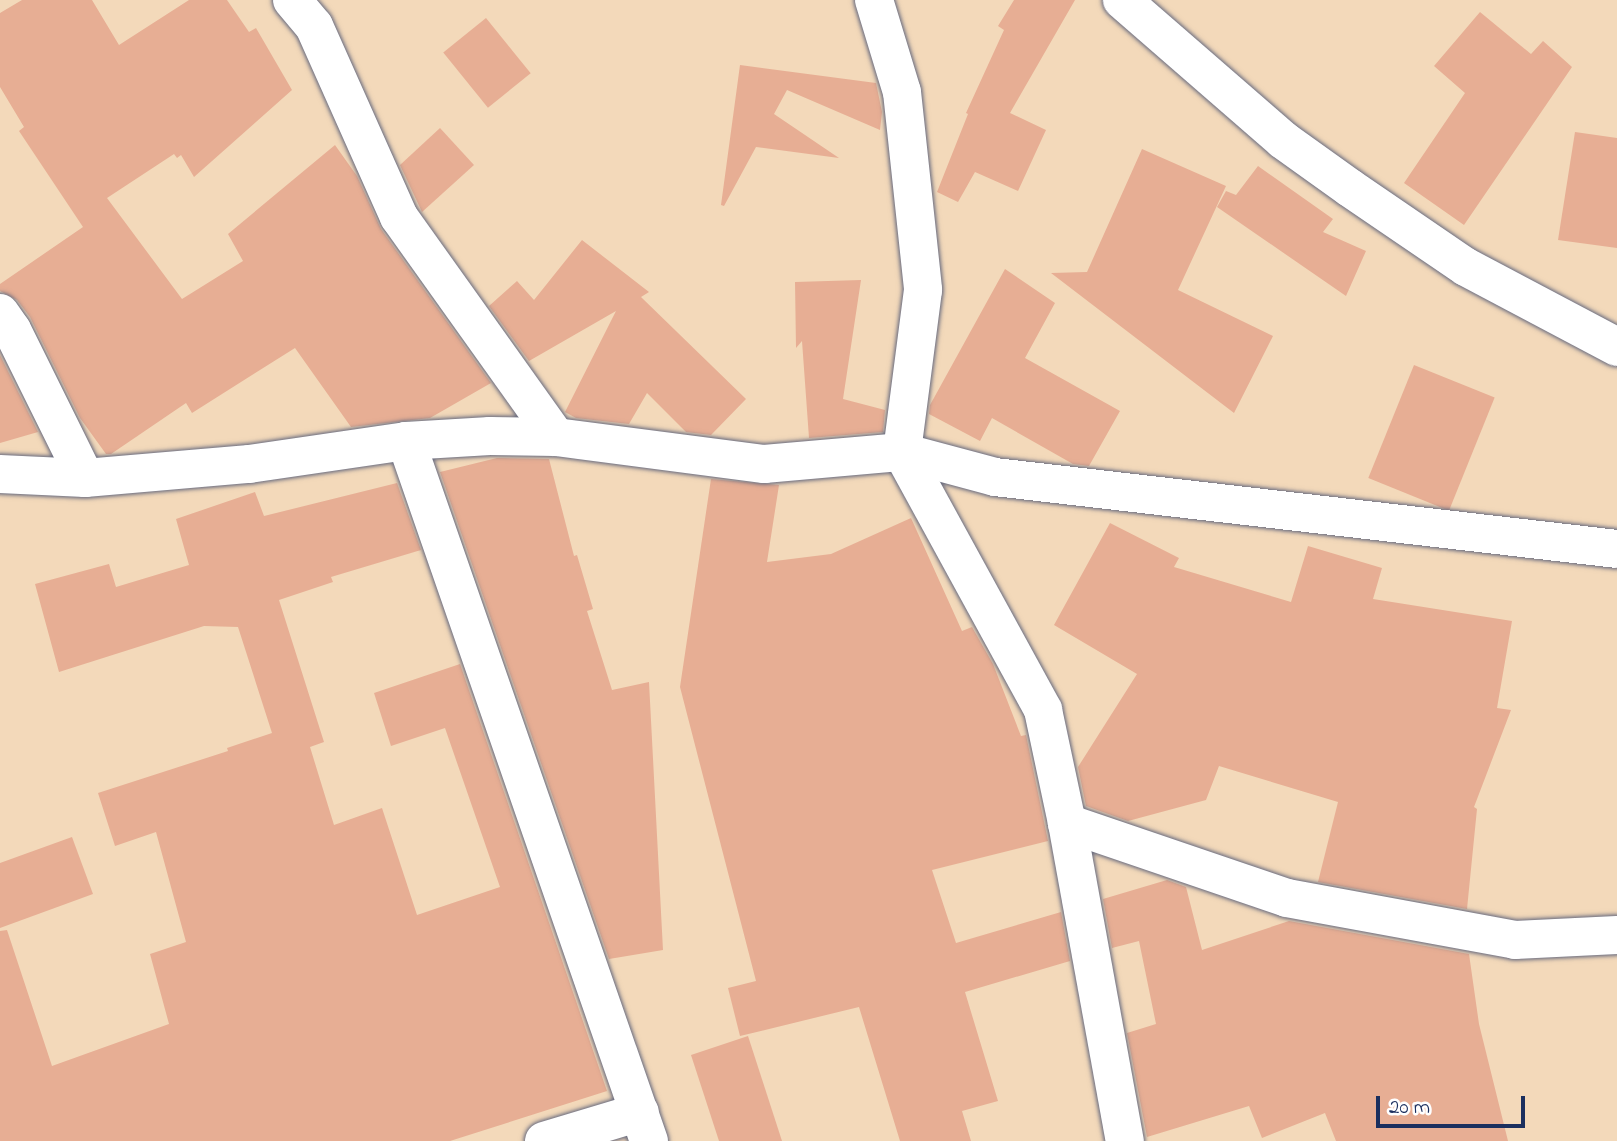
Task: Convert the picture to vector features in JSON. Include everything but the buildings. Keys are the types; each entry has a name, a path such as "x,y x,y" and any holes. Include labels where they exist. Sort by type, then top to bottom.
{"street":[{"path":"292,0 314,26 399,218 556,437"},
{"path":"874,0 902,92 923,290 902,452 1043,710 1067,822 1125,1141"},
{"path":"1122,0 1283,140 1350,188 1466,267 1617,347"},
{"path":"0,313 12,330 85,478"},
{"path":"0,474 85,478 250,464 407,441 490,436 556,437 764,464 902,452 995,477 1617,549"},
{"path":"407,441 645,1127 544,1141"},
{"path":"1067,822 1287,898 1515,940 1617,935"}]}
